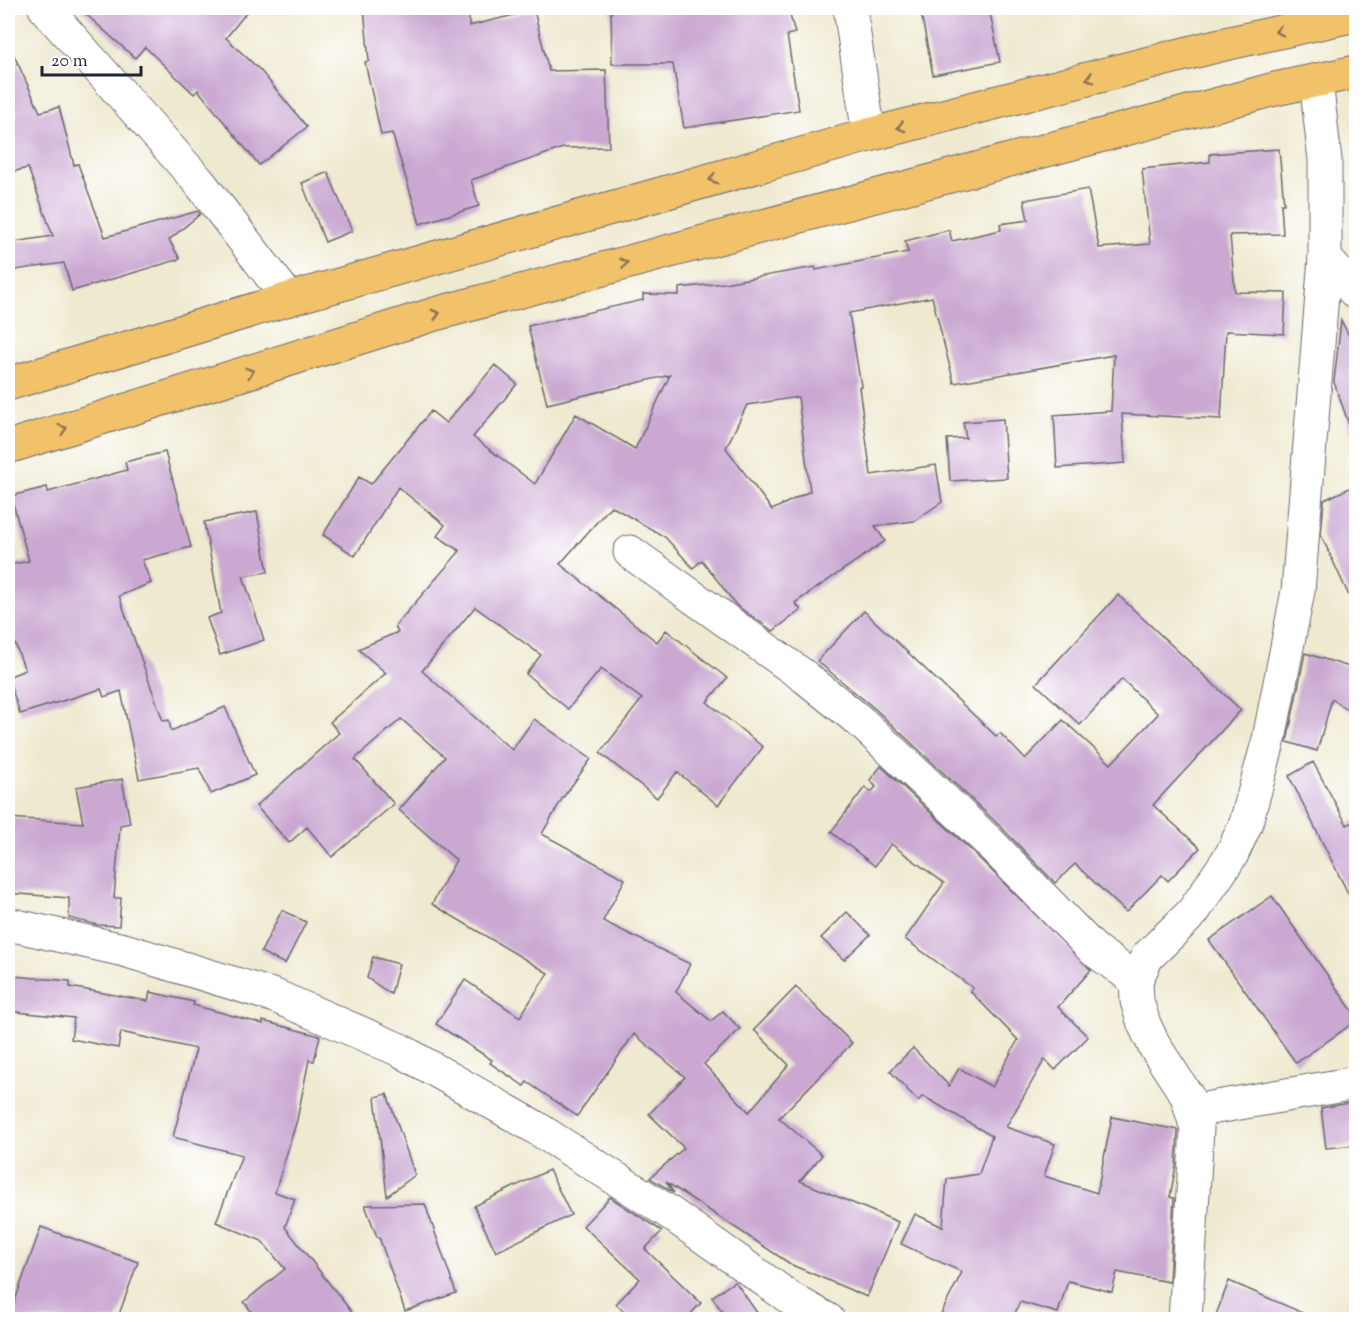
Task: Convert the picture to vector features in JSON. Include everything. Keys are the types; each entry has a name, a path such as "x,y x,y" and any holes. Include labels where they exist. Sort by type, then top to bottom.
{"highway":[{"path":"8,384 290,299 869,135 1216,46 1356,15"},
{"path":"8,447 435,314 1110,133 1356,72"}],"street":[{"path":"45,8 200,183 290,299"},
{"path":"850,8 869,135"},
{"path":"1185,1320 1197,1129 1193,1110 1155,1047 1144,1024 1137,1001 1136,980 1147,957 1193,912 1232,854 1256,792 1298,591 1325,258 1324,160 1316,81"},
{"path":"1325,258 1356,293"},
{"path":"630,552 805,677 861,722 988,841 1093,948 1136,980"},
{"path":"8,924 124,951 275,996 400,1050 532,1126 667,1211 793,1300 828,1320"},
{"path":"1193,1110 1356,1083"}],"building":[{"path":"79,8 250,8 226,38 260,70 307,127 259,165 198,90 194,94 145,47 135,58"},
{"path":"364,8 469,8 469,26 534,10 549,71 606,70 609,147 563,148 471,180 479,206 420,224 392,133 381,135 365,62 369,61"},
{"path":"611,8 788,8 795,33 787,35 799,110 684,128 673,64 612,64"},
{"path":"920,8 989,8 1000,62 933,75"},
{"path":"8,42 40,112 59,107 74,165 78,164 105,237 198,211 200,214 169,240 180,259 72,291 64,263 8,271 8,243 53,236 28,168 8,173"},
{"path":"1279,149 1284,204 1281,204 1283,234 1230,235 1235,292 1286,293 1284,334 1226,331 1221,419 1122,414 1125,463 1057,468 1054,415 1111,411 1114,355 954,383 932,297 849,313 861,386 859,387 871,475 936,465 942,502 914,521 875,526 885,541 795,603 801,610 773,631 736,605 702,560 693,568 665,537 611,506 560,564 657,642 666,630 727,678 707,702 763,747 718,805 677,772 657,798 600,753 642,699 601,669 568,709 526,674 541,655 475,607 422,671 512,750 534,719 591,759 562,799 542,834 625,879 603,921 690,964 676,992 711,1021 723,1011 740,1029 704,1064 749,1112 789,1065 754,1030 796,987 852,1043 779,1118 822,1155 800,1181 898,1222 867,1297 792,1265 666,1182 674,1193 650,1178 684,1148 649,1114 685,1077 634,1034 577,1116 527,1082 524,1086 490,1063 492,1060 436,1024 465,980 520,1017 548,973 432,904 456,860 399,810 445,757 401,719 355,759 394,804 332,857 307,827 289,843 256,806 339,733 330,722 386,673 358,649 398,632 395,626 460,551 437,536 445,525 398,487 355,556 323,535 359,477 371,484 431,411 446,423 495,365 517,384 473,437 535,484 576,414 635,449 670,375 547,404 528,326 643,300 643,294 679,295 679,288 724,283 815,267 816,270 908,252 905,241 949,230 952,241 1001,230 1000,224 1028,220 1024,200 1088,189 1099,248 1150,244 1142,169 1210,162 1210,154","holes":["798,397 810,491 772,510 726,448 747,405"]},
{"path":"328,172 352,231 325,242 302,183"},
{"path":"1341,320 1356,350 1356,435 1353,436 1334,382"},
{"path":"1003,419 1007,478 950,481 947,439 966,438 963,422"},
{"path":"165,452 191,547 142,560 151,583 119,596 163,721 169,720 171,731 225,707 255,775 211,794 199,768 139,779 121,691 104,697 101,689 20,714 8,677 25,670 9,628 12,627 8,604 8,565 29,561 11,496 47,487 48,492 127,470 125,462"},
{"path":"1356,485 1356,611 1321,535 1324,500"},
{"path":"257,512 268,572 243,576 264,640 220,655 207,618 221,613 204,522"},
{"path":"1118,595 1241,710 1153,805 1200,848 1168,881 1162,875 1126,912 1075,864 1055,883 1001,827 874,708 817,661 864,611 996,736 1000,733 1025,759 1063,720 1111,764 1158,714 1122,679 1080,725 1036,684"},
{"path":"1305,653 1356,669 1356,716 1332,699 1317,751 1287,742"},
{"path":"1313,762 1347,825 1356,820 1356,909 1289,776"},
{"path":"881,766 975,854 1091,970 1058,1007 1088,1037 1055,1070 1045,1059 1006,1127 1055,1144 1044,1176 1097,1193 1112,1117 1178,1130 1176,1165 1170,1197 1174,1198 1169,1282 1117,1272 1112,1292 1068,1281 1058,1313 1020,1302 1012,1320 938,1320 962,1272 901,1244 915,1214 943,1227 947,1179 979,1174 992,1136 923,1096 918,1101 890,1071 913,1048 949,1086 959,1068 992,1087 1018,1040 970,991 973,988 905,939 944,883 891,844 875,866 831,832 865,787 871,792 876,787 870,780"},
{"path":"122,779 130,823 120,825 114,898 121,898 119,926 98,925 69,918 69,898 8,893 8,818 83,823 76,787"},
{"path":"1272,896 1356,1016 1356,1021 1296,1063 1209,940"},
{"path":"282,910 306,922 285,964 261,952"},
{"path":"847,912 870,935 844,960 821,938"},
{"path":"373,957 399,964 391,994 367,978"},
{"path":"13,976 70,981 70,987 148,1001 150,992 194,1002 193,1005 263,1024 263,1021 320,1036 314,1061 309,1060 297,1120 275,1192 295,1199 285,1227 358,1320 258,1320 244,1302 285,1269 262,1241 216,1222 242,1155 173,1137 196,1049 121,1032 118,1048 71,1039 74,1018 8,1011 8,979 12,980"},
{"path":"387,1094 415,1175 387,1196 375,1097"},
{"path":"1356,1102 1356,1145 1326,1148 1321,1108"},
{"path":"549,1170 571,1215 496,1252 474,1206"},
{"path":"610,1197 662,1231 645,1249 701,1303 685,1320 632,1320 616,1304 640,1279 583,1226"},
{"path":"425,1204 456,1293 405,1311 379,1237 377,1237 365,1205"},
{"path":"41,1227 138,1262 117,1320 8,1320"},
{"path":"1229,1281 1319,1320 1214,1320"},
{"path":"734,1282 762,1320 728,1320 712,1297"}]}
